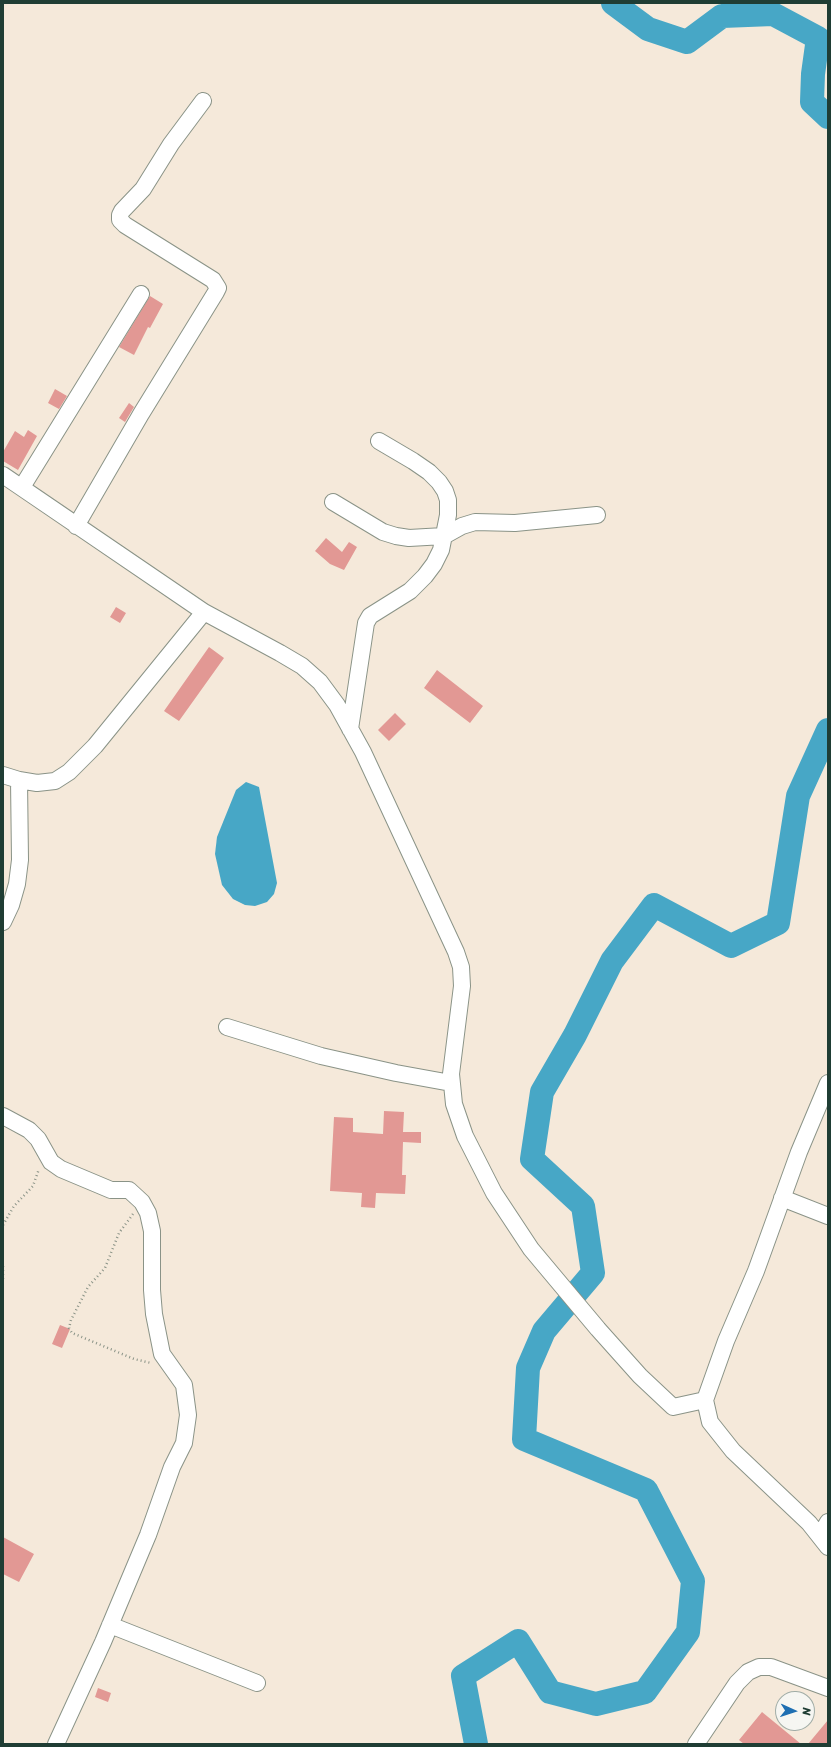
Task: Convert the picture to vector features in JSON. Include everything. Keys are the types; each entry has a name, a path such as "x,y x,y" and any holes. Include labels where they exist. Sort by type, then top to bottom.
{"street":[{"path":"76,526 141,414 218,288 213,280 125,225 120,220 122,211 143,189 171,144 204,101"},
{"path":"22,487 141,294"},
{"path":"350,729 366,623 370,616 410,591 425,576 434,564 440,550 448,515 448,500 439,482 429,472 413,461 379,441"},
{"path":"3,475 204,612 302,666 320,682 337,705 350,729 401,833 456,952 461,967 461,1000 452,1054 451,1083 454,1104 458,1120 490,1187 516,1228 545,1267 598,1330 640,1376 673,1407 705,1400"},
{"path":"333,502 372,526 396,536 421,539 444,536 462,526 475,522 515,523 597,515"},
{"path":"3,775 19,780 38,783 55,780 69,772 83,760 204,612"},
{"path":"3,922 11,905 17,884 20,860 19,780"},
{"path":"227,1027 321,1056 396,1073 451,1083"},
{"path":"824,1541 805,1519 733,1451 710,1422 705,1400 726,1341 756,1271 782,1198 828,1083"},
{"path":"3,1116 29,1130 38,1139 51,1162 61,1169 111,1190 129,1190 142,1202 148,1213 152,1231 151,1259 154,1314 162,1354 184,1385 188,1415 184,1443 172,1467 148,1535 110,1625 56,1744"},
{"path":"782,1198 828,1216"},
{"path":"824,1541 828,1522"},
{"path":"110,1625 257,1683"},
{"path":"696,1744 737,1683 748,1672 759,1667 771,1667 828,1688"}],"path":[{"path":"3,1225 14,1206 33,1186 44,1151"},
{"path":"142,1202 118,1233 105,1268 88,1287 71,1320 69,1328 72,1333 134,1359 172,1368"},
{"path":"3,1266 3,1279"}],"water":[{"path":"246,782 259,787 277,883 274,894 267,902 255,906 245,905 233,899 222,885 215,854 217,837 236,790"}],"building":[{"path":"150,296 163,304 150,328 148,327 134,355 119,347"},
{"path":"55,389 67,396 59,409 48,403"},
{"path":"129,403 134,407 125,422 119,418"},
{"path":"28,430 37,436 18,470 3,461 3,452 15,431 24,437"},
{"path":"326,538 342,552 349,542 357,547 344,570 330,564 315,551"},
{"path":"116,607 126,613 120,623 110,617"},
{"path":"209,647 224,658 179,721 164,711"},
{"path":"437,670 483,706 470,723 424,688"},
{"path":"395,713 406,724 389,741 378,730"},
{"path":"384,1111 404,1112 403,1132 421,1132 421,1143 403,1142 402,1175 406,1175 405,1194 376,1193 375,1208 361,1207 362,1193 330,1191 334,1117 353,1118 353,1132 383,1134"},
{"path":"60,1325 70,1329 62,1348 52,1344"},
{"path":"3,1537 34,1554 19,1582 3,1574"},
{"path":"98,1688 111,1693 108,1702 95,1697"},
{"path":"762,1712 775,1723 775,1731 785,1731 801,1744 744,1744 739,1740"},
{"path":"828,1720 828,1744 808,1744"}],"waterway":[{"path":"613,3 648,29 687,42 722,16 773,14 818,38 813,74 812,102 828,117"},
{"path":"476,1744 463,1676 518,1641 550,1692 596,1704 645,1692 688,1632 693,1581 646,1490 524,1439 528,1368 544,1331 593,1273 583,1206 532,1159 542,1092 575,1035 612,961 654,905 731,946 778,923 798,796 828,730"}]}
